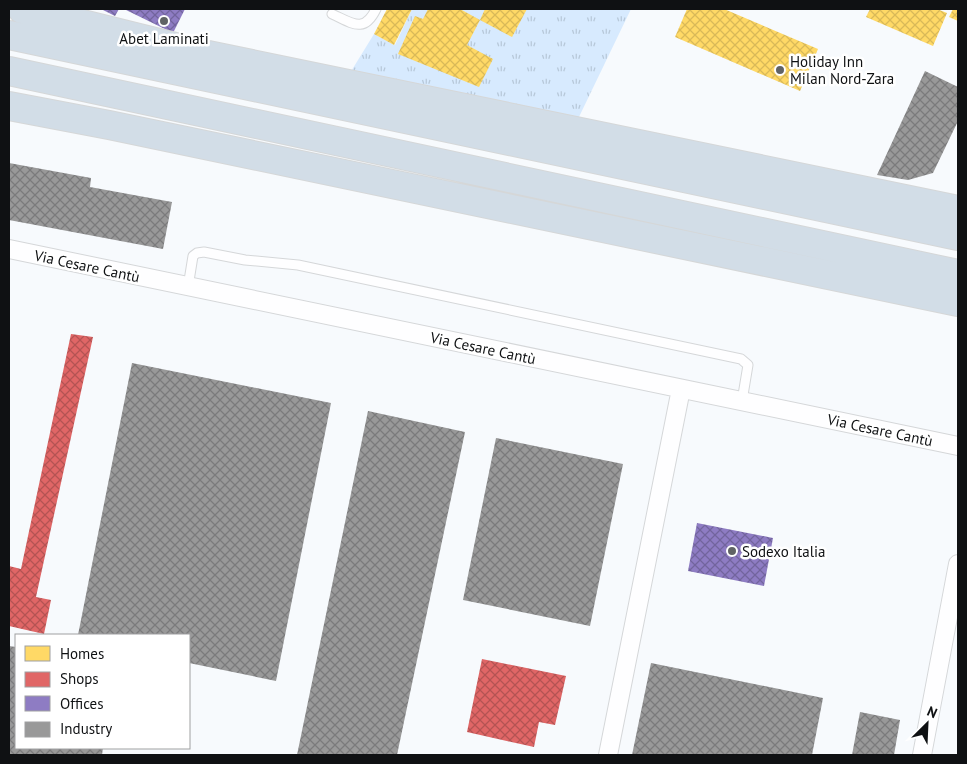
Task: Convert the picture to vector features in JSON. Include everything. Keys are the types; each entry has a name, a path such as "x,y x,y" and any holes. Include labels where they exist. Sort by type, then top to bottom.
{"highway":[{"path":"22,9 208,55 958,210"},
{"path":"9,35 958,236"},
{"path":"9,71 958,274"},
{"path":"9,106 109,124 958,302"}],"street":[{"name":"Via Cesare Cantù","path":"9,250 958,446"},
{"path":"608,755 681,389"},
{"path":"922,755 958,564"}],"lane":[{"path":"332,14 360,24 369,21 376,9"},
{"path":"188,287 193,256 204,252 245,260 298,265 741,358 748,365 742,401"}],"green space":[{"path":"412,9 631,9 578,119 350,73 374,34 395,45"}],"building: Homes":[{"path":"387,9 412,9 394,45 374,34"},
{"path":"428,9 460,9 480,20 467,45 493,59 479,87 398,54 415,16 423,19"},
{"path":"485,9 527,9 512,37 480,20"},
{"name":"Holiday Inn Milan Nord-Zara","path":"687,9 724,9 818,49 800,91 675,37"},
{"path":"870,9 937,9 947,13 933,46 866,17"},
{"path":"953,9 958,9 958,21 949,17"}],"building: Shops":[{"path":"71,334 93,337 36,597 51,600 44,634 9,626 9,566 21,569"},
{"path":"482,659 566,676 555,725 539,722 534,747 467,732"}],"building: Offices":[{"name":"Abet Laminati","path":"101,9 119,9 115,16"},
{"name":"Abet Laminati","path":"124,9 185,9 173,33"},
{"path":"697,523 773,538 764,586 688,571"}],"building: Industry":[{"path":"925,71 958,87 958,121 933,173 908,180 877,175"},
{"path":"9,163 91,178 90,187 172,202 163,249 9,220"},
{"path":"132,363 331,403 276,681 190,663 190,634 78,634"},
{"path":"368,411 465,432 397,755 297,755"},
{"path":"496,438 623,464 590,626 463,600"},
{"path":"9,646 15,647 15,749 103,749 102,755 9,755"},
{"path":"651,663 823,698 812,755 632,755"},
{"path":"860,712 900,720 894,755 852,755"}],"place":[{"name":"Abet Laminati","path":"164,21"},
{"name":"Holiday Inn Milan Nord-Zara","path":"780,70"},
{"name":"Sodexo Italia","path":"732,551"}]}
